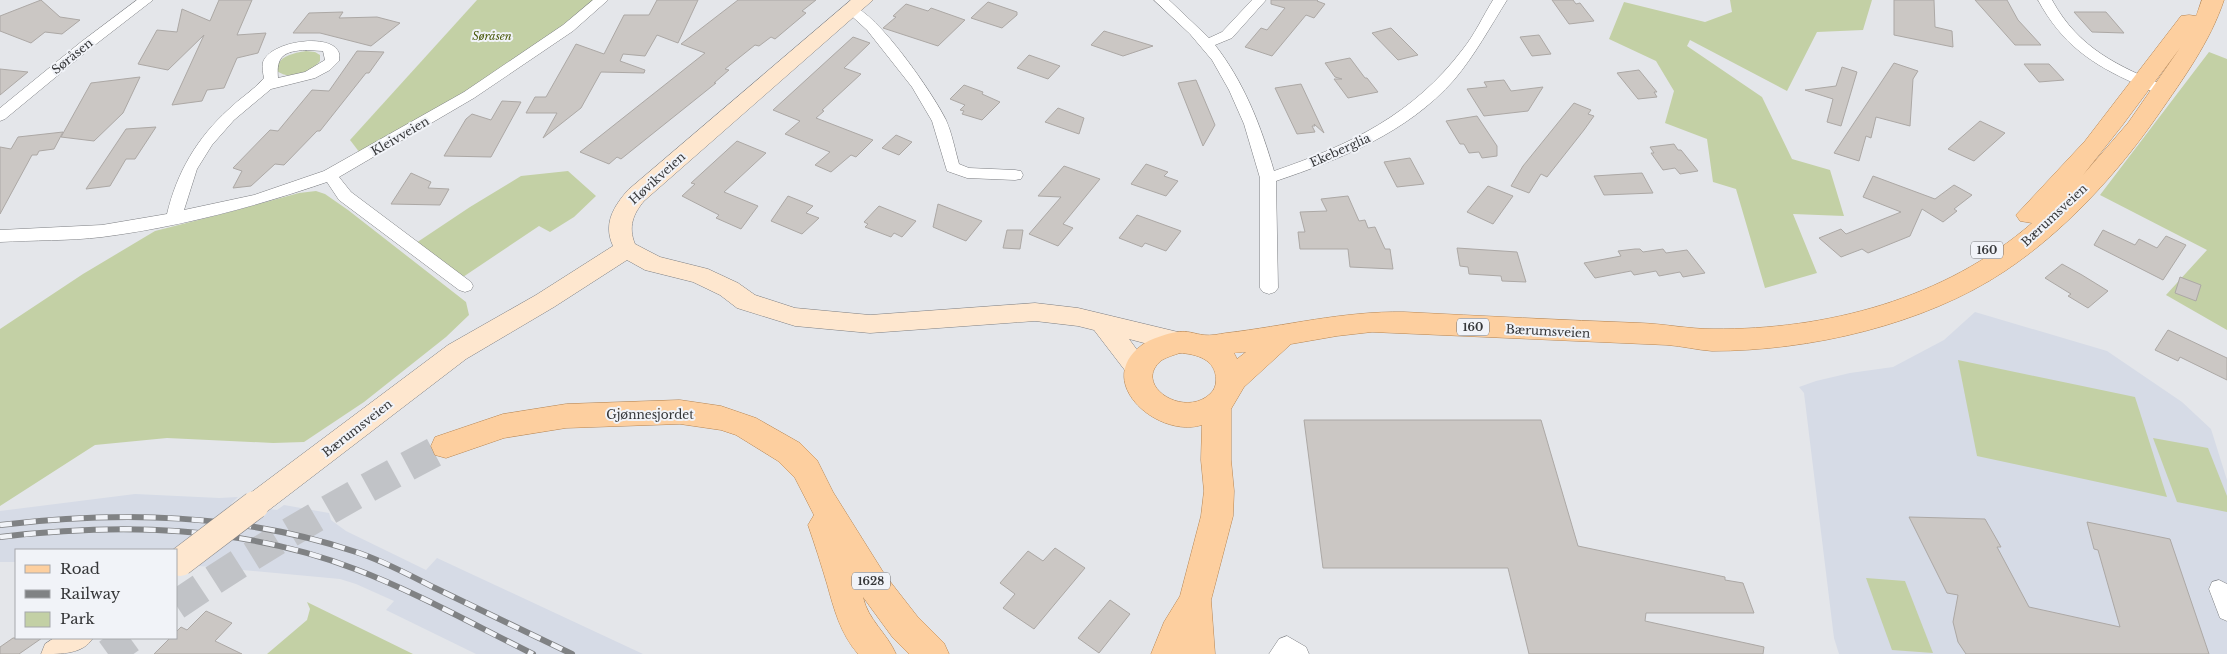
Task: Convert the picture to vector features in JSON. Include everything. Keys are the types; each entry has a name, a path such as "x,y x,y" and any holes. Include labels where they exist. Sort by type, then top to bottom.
{"main road":[{"name":"Bærumsveien","path":"1206,346 1283,336 1330,326 1371,322 1593,333 1666,334 1709,340 1757,338 1825,329 1887,313 1950,289 2000,260 2059,212 2110,161 2190,19 2209,0"},
{"name":"Bærumsveien","path":"2153,86 2205,25 2213,0"},
{"name":"Høvikveien","path":"633,254 618,230 620,219 628,203 643,188 858,5"},
{"name":"Bærumsveien","path":"178,563 457,352 545,301 625,269 633,254"},
{"path":"633,254 674,270 699,275 729,289 746,302 780,312 825,321 870,324 1035,312 1062,314 1178,342"},
{"path":"1102,324 1138,370"},
{"name":"Bærumsveien","path":"1224,393 1283,336"},
{"name":"160","path":"1206,346 1178,342 1162,346 1149,353 1138,370 1138,384 1145,397 1157,407 1179,414 1200,413 1224,393"},
{"path":"1168,654 1176,633 1195,600 1217,516 1219,478 1216,460 1228,367 1223,359 1206,346"},
{"name":"Gjønnesjordet","path":"446,446 495,428 535,420 652,412 701,414 746,426 788,452 806,469 822,502 873,585 905,627 932,654"},
{"path":"1179,414 1216,460"},
{"name":"Gjønnesjordet","path":"822,502 825,531 844,586 849,608 862,634 879,654"},
{"path":"1195,600 1198,654"},
{"path":"56,654 77,639"}],"street":[{"name":"Søråsen","path":"0,116 86,44 146,0"},
{"name":"Kleivveien","path":"0,236 102,231 174,218 257,200 330,175 407,133 500,75 568,28 601,0"},
{"path":"1162,0 1207,44 1233,84 1256,135 1268,178 1269,288"},
{"path":"1207,44 1227,35 1259,0"},
{"name":"Ekeberglia","path":"1268,178 1318,162 1390,128 1420,105 1469,51 1500,0"},
{"path":"2045,0 2054,16 2082,50 2121,72 2153,86"},
{"name":"Høvikveien","path":"858,5 918,85 938,122 952,167 967,173 1015,175"},
{"path":"174,218 183,183 207,142 220,124 266,85"},
{"path":"330,175 345,196 465,286"},
{"path":"2219,589 2227,611"},
{"path":"1280,654 1287,646 1298,654"}],"shaded area":[{"path":"1975,312 2107,351 2182,402 2211,429 2227,480 2227,654 1839,654 1834,638 1804,393 1799,387 1850,373 1893,367 1944,340"},
{"path":"135,494 219,498 238,497 231,504 277,510 284,505 329,513 331,520 346,531 426,570 437,558 643,654 476,654 386,610 394,601 356,584 340,579 178,562 178,549 15,549 15,562 0,562 0,511"}],"green space":[{"name":"Søråsen","path":"477,0 599,0 514,64 360,153 350,140"},
{"path":"1730,0 1872,0 1863,30 1817,32 1787,91 1690,40 1687,46 1762,97 1792,159 1830,170 1844,216 1793,214 1817,273 1765,288 1736,189 1713,182 1707,139 1665,123 1674,91 1656,61 1609,39 1624,2 1705,22 1732,12"},
{"path":"306,51 315,52 320,55 320,61 311,69 293,76 281,74 276,70 277,65 283,58"},
{"path":"2209,52 2227,59 2227,330 2166,295 2207,250 2100,195"},
{"path":"568,171 596,196 574,217 550,232 539,226 463,277 413,245 521,176"},
{"path":"316,191 325,194 348,210 466,302 469,315 446,337 364,402 304,442 273,443 167,438 95,445 0,506 0,329 83,274 155,231 299,193"},
{"path":"1958,360 2135,397 2167,497 1977,456"},
{"path":"2153,438 2208,448 2227,496 2227,512 2177,502"},
{"path":"1866,578 1905,581 1933,653 1892,650"},
{"path":"307,602 413,654 267,654 307,620 310,609"}],"building":[{"path":"41,0 60,17 80,20 62,34 45,32 31,43 0,31 0,16"},
{"path":"219,0 252,0 237,35 266,33 258,53 237,58 224,88 207,90 202,101 172,105 204,35 168,70 138,64 157,30 177,32 182,9 210,21"},
{"path":"657,0 698,0 678,43 657,35 645,56 623,54 620,61 645,70 644,73 601,72 581,108 543,138 557,113 526,113 535,97 546,97 576,44 604,54 624,15 649,15"},
{"path":"738,0 816,0 802,11 806,13 775,39 771,37 759,46 755,45 725,69 729,70 714,83 716,83 621,159 617,157 609,164 580,152 705,53 681,44"},
{"path":"1271,0 1318,0 1325,4 1314,18 1306,15 1272,56 1245,47 1261,28 1267,30 1285,8 1271,4"},
{"path":"1552,0 1573,0 1576,4 1580,3 1594,21 1569,24"},
{"path":"1894,0 1934,0 1935,27 1952,31 1953,47 1894,35"},
{"path":"1975,0 2007,0 2018,20 2041,45 2015,45"},
{"path":"988,2 1017,12 1017,15 1002,28 971,18"},
{"path":"906,4 928,11 931,8 965,20 938,46 883,28 896,17 893,16"},
{"path":"343,12 339,18 377,17 400,23 371,46 320,33 293,33 309,13"},
{"path":"2074,12 2106,12 2124,33 2092,32"},
{"path":"1391,28 1418,55 1398,60 1372,33"},
{"path":"1104,31 1153,46 1123,56 1091,45"},
{"path":"1539,35 1551,54 1532,56 1520,37"},
{"path":"853,37 870,43 844,68 861,74 822,110 824,111 816,118 873,140 856,157 851,155 831,172 815,165 830,152 785,134 800,121 773,110"},
{"path":"357,51 384,52 369,73 366,73 320,131 317,131 284,165 275,164 251,186 233,188 242,171 233,168 270,130 278,131 312,90 329,91"},
{"path":"1029,55 1060,66 1048,79 1017,68"},
{"path":"1350,58 1378,92 1348,98 1334,79 1342,79 1335,77 1325,63"},
{"path":"1894,63 1918,71 1913,79 1910,126 1876,117 1871,138 1866,136 1859,161 1834,153"},
{"path":"2024,64 2049,64 2064,80 2039,82"},
{"path":"1842,67 1857,72 1841,126 1827,122 1833,99 1805,90 1836,86"},
{"path":"0,69 28,72 0,95"},
{"path":"1639,70 1657,92 1654,92 1657,97 1638,99 1617,73"},
{"path":"140,77 123,113 94,141 61,137 91,83"},
{"path":"1196,80 1215,125 1203,146 1178,83"},
{"path":"1504,80 1511,91 1543,87 1528,111 1484,116 1467,89 1487,87 1484,82"},
{"path":"1301,84 1324,133 1314,124 1315,126 1312,126 1315,132 1297,134 1275,88"},
{"path":"964,85 983,92 982,94 1000,102 982,120 962,114 964,111 960,110 965,105 950,99"},
{"path":"502,101 521,102 491,157 444,156 466,119 472,114 491,120"},
{"path":"1574,103 1591,110 1588,114 1594,116 1584,130 1547,177 1541,174 1529,193 1511,186 1523,166"},
{"path":"1058,108 1084,118 1079,134 1045,122"},
{"path":"1477,116 1497,146 1497,156 1482,158 1479,152 1469,153 1464,144 1460,144 1446,121"},
{"path":"1980,121 2005,133 1974,161 1948,149"},
{"path":"156,127 135,159 126,159 110,186 86,189 126,129"},
{"path":"63,132 54,149 39,151 37,155 32,155 0,214 0,147 11,149 18,137"},
{"path":"896,135 912,142 899,155 882,148"},
{"path":"737,141 766,153 724,192 758,206 741,229 716,218 719,215 682,196 695,184 691,183"},
{"path":"1674,144 1698,171 1680,174 1675,168 1663,170 1651,153 1654,153 1650,147"},
{"path":"1410,158 1424,184 1397,187 1384,162"},
{"path":"1146,164 1168,172 1164,176 1178,181 1166,196 1131,184"},
{"path":"1064,166 1100,179 1063,224 1073,228 1058,246 1029,234 1061,197 1038,196"},
{"path":"411,173 431,182 428,188 449,189 440,205 391,204"},
{"path":"1642,173 1653,193 1604,195 1594,176"},
{"path":"1873,176 1935,199 1954,185 1972,195 1954,209 1957,211 1943,222 1922,209 1910,236 1868,253 1862,249 1841,257 1819,238 1841,229 1846,234 1901,212 1863,197"},
{"path":"1488,186 1513,196 1493,224 1467,212"},
{"path":"788,196 813,206 806,213 819,218 802,234 771,221"},
{"path":"1348,196 1359,221 1365,220 1368,228 1375,227 1385,249 1390,249 1393,269 1350,267 1348,249 1300,249 1298,232 1305,232 1300,212 1327,211 1321,199"},
{"path":"938,204 982,221 966,241 933,227"},
{"path":"879,206 916,221 902,237 894,233 891,237 865,227 868,224 864,222"},
{"path":"1137,215 1181,231 1166,251 1145,243 1142,247 1119,238"},
{"path":"1007,230 1023,230 1020,249 1003,248"},
{"path":"2103,230 2135,245 2139,239 2157,248 2166,236 2186,245 2163,280 2094,245"},
{"path":"1457,248 1517,252 1526,282 1502,281 1501,276 1469,274 1468,267 1460,266"},
{"path":"1640,249 1643,252 1663,249 1666,253 1687,250 1705,273 1683,277 1680,272 1659,276 1656,271 1634,275 1631,271 1595,278 1584,263 1621,256 1618,251"},
{"path":"2062,264 2108,291 2088,308 2068,296 2071,294 2045,278"},
{"path":"2180,277 2201,285 2196,301 2175,293"},
{"path":"2168,330 2227,358 2227,380 2180,357 2178,361 2155,350"},
{"path":"1304,420 1541,420 1578,546 1725,577 1725,580 1743,583 1754,613 1646,613 1645,621 1764,647 1763,654 1529,654 1508,568 1323,568"},
{"path":"1909,517 1985,519 2001,547 1997,547 2029,607 2120,627 2098,550 2094,549 2087,522 2170,539 2209,654 1966,654 1958,642 1953,622 1958,595 1947,593"},
{"path":"1055,548 1085,568 1034,629 1003,608 1015,594 1000,583 1028,551 1043,561"},
{"path":"1110,600 1130,614 1099,653 1078,638"},
{"path":"206,611 232,623 215,641 242,654 154,654 169,639 178,639 178,630 181,627 187,630"},
{"path":"13,638 41,639 19,654 0,654 0,647"}],"tunnel":[{"path":"178,604 309,521 446,446"},
{"path":"108,654 129,639"}],"railway":[{"path":"0,525 90,518 135,517 180,519 268,529 356,552 386,564 572,654"},
{"path":"0,537 90,530 135,529 179,531 268,543 312,554 378,578 423,598 533,654"}]}
